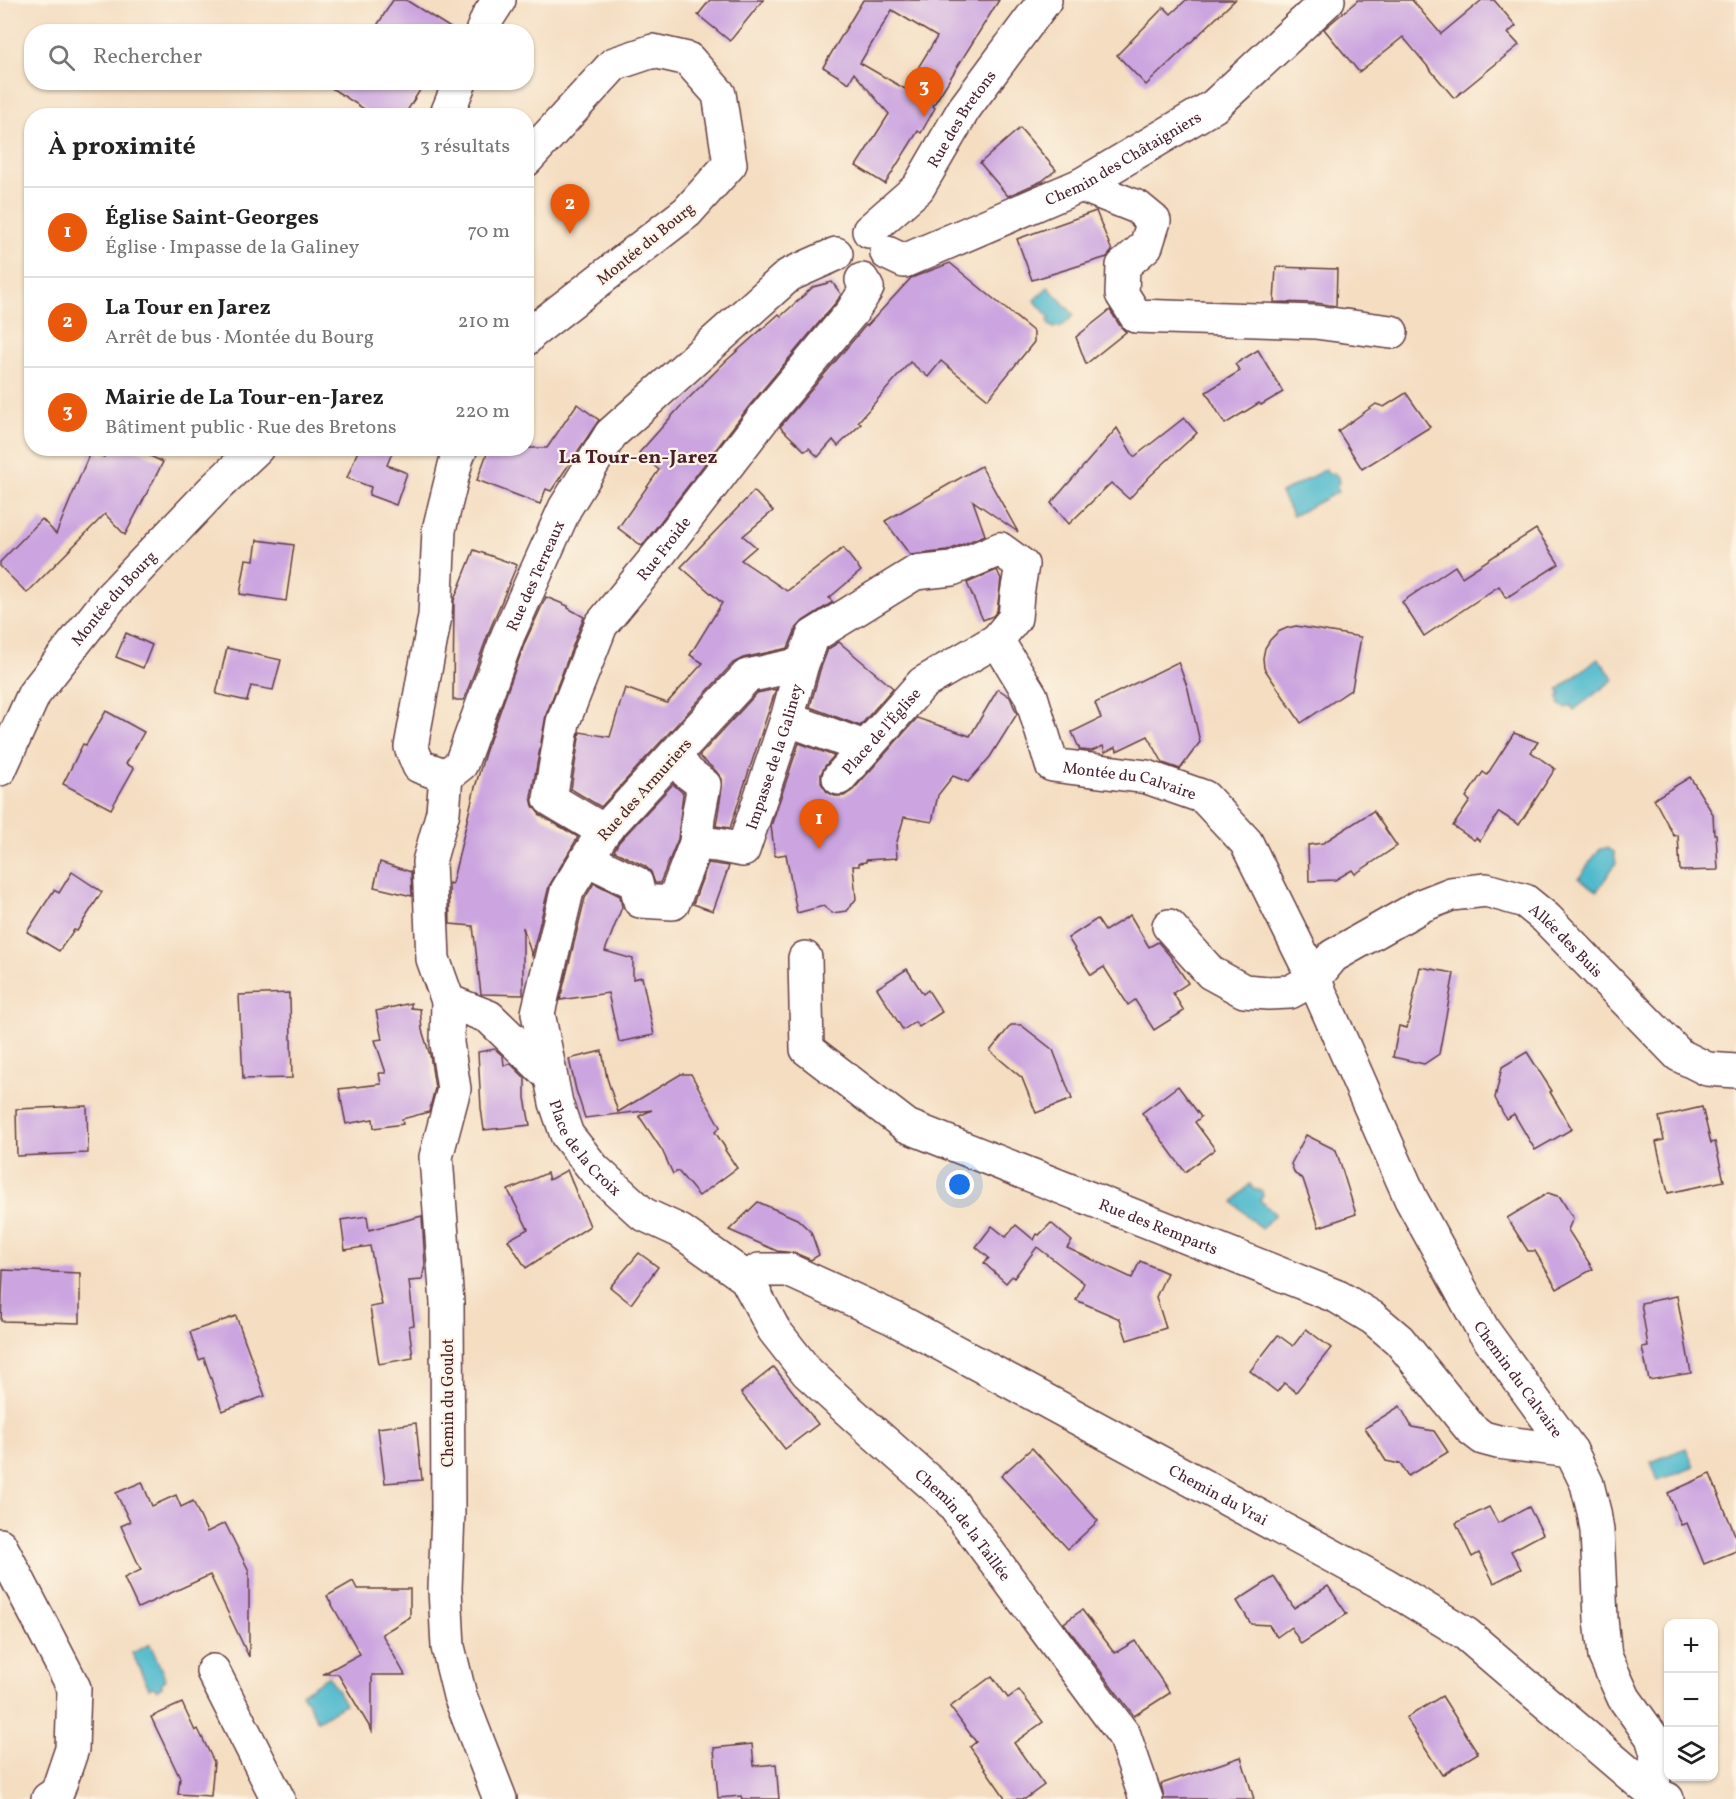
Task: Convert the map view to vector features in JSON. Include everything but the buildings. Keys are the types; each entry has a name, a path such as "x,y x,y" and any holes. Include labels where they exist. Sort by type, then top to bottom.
{"street":[{"path":"485,24 499,0"},
{"name":"Rue des Bretons","path":"878,242 918,188 964,109 1045,0"},
{"name":"Chemin des Châtaigniers","path":"878,242 904,261 1081,184 1214,106 1328,0"},
{"name":"Montée du Bourg","path":"534,150 614,64 653,51 688,59 719,94 730,164 687,212 534,331"},
{"path":"449,108 457,90"},
{"path":"1081,184 1137,207 1154,221 1146,246 1123,266 1122,294 1136,316 1315,322 1391,332"},
{"path":"854,230 878,242 884,266 874,276 862,280 843,272 836,254 842,239 854,230"},
{"name":"Rue des Terreaux","path":"446,776 461,765 508,634 565,508 611,434 789,275 836,254"},
{"name":"Rue Froide","path":"604,831 550,799 563,722 601,625 656,558 765,416 852,312 867,288 862,280"},
{"name":"Montée du Bourg","path":"0,770 33,694 103,607 213,490 249,456"},
{"path":"448,1001 433,959 429,862 442,812 446,776 420,766 411,747 435,616 439,530 457,456"},
{"name":"Impasse de la Galiney","path":"696,843 742,850 788,719 802,664 813,636 915,573 952,569 1000,549 1022,566 1015,618 997,640"},
{"name":"Place de l'Église","path":"839,778 864,747 923,683 997,640"},
{"name":"Montée du Calvaire","path":"997,640 1030,696 1052,765 1147,777 1204,797 1246,842 1314,979"},
{"name":"Rue des Armuriers","path":"550,1076 538,1013 567,891 586,859 604,831 747,676 802,664"},
{"path":"788,719 864,747"},
{"path":"586,859 636,883 640,901 674,903 696,843 704,785 687,772 675,755"},
{"name":"Allée des Buis","path":"1314,979 1333,956 1423,905 1451,894 1486,890 1525,901 1546,918 1679,1055 1707,1069 1736,1071"},
{"path":"1169,926 1210,973 1244,991 1290,992 1314,979"},
{"name":"Rue des Remparts","path":"805,958 807,1049 907,1126 1338,1297 1372,1318 1399,1340 1470,1428 1483,1438 1498,1443 1571,1451"},
{"name":"Chemin du Calvaire","path":"1314,979 1417,1209 1483,1330 1571,1451 1587,1484 1594,1512 1605,1656 1624,1698 1652,1737 1657,1754 1659,1796"},
{"name":"Place de la Croix","path":"448,1001 489,1017 550,1076 567,1135 594,1169 643,1214 680,1231 746,1278"},
{"name":"Chemin du Goulot","path":"448,1001 447,1043 454,1089 436,1157 447,1303 448,1514 445,1589 448,1647 460,1695 500,1799"},
{"name":"Chemin du Vrai","path":"746,1278 759,1270 789,1270 893,1318 1386,1585 1466,1634 1659,1796"},
{"name":"Chemin de la Taillée","path":"746,1278 774,1330 807,1372 949,1499 1124,1736 1146,1799"},
{"path":"0,1545 74,1688 72,1749 57,1792 48,1799"},
{"path":"213,1671 278,1799"}],"water":[{"path":"1048,287 1074,315 1060,328 1049,325 1050,318 1034,300"},
{"path":"1326,469 1328,474 1334,473 1338,477 1339,482 1336,487 1338,492 1293,516 1281,493"},
{"path":"1598,658 1614,679 1574,710 1571,706 1565,708 1560,705 1558,697 1561,694 1558,690"},
{"path":"1607,848 1614,852 1616,863 1597,891 1579,878 1598,851"},
{"path":"1250,1184 1254,1189 1262,1191 1263,1196 1260,1200 1275,1214 1261,1229 1233,1202"},
{"path":"1686,1448 1694,1467 1658,1481 1651,1462"},
{"path":"150,1644 166,1680 157,1690 153,1687 149,1688 132,1653"},
{"path":"329,1676 345,1704 318,1721 302,1693"}],"place":[{"name":"Mairie de La Tour-en-Jarez","path":"924,117"},
{"name":"La Tour en Jarez","path":"570,234"},
{"name":"Église Saint-Georges","path":"819,849"}],"district":[{"name":"La Tour-en-Jarez","path":"638,456"}]}
